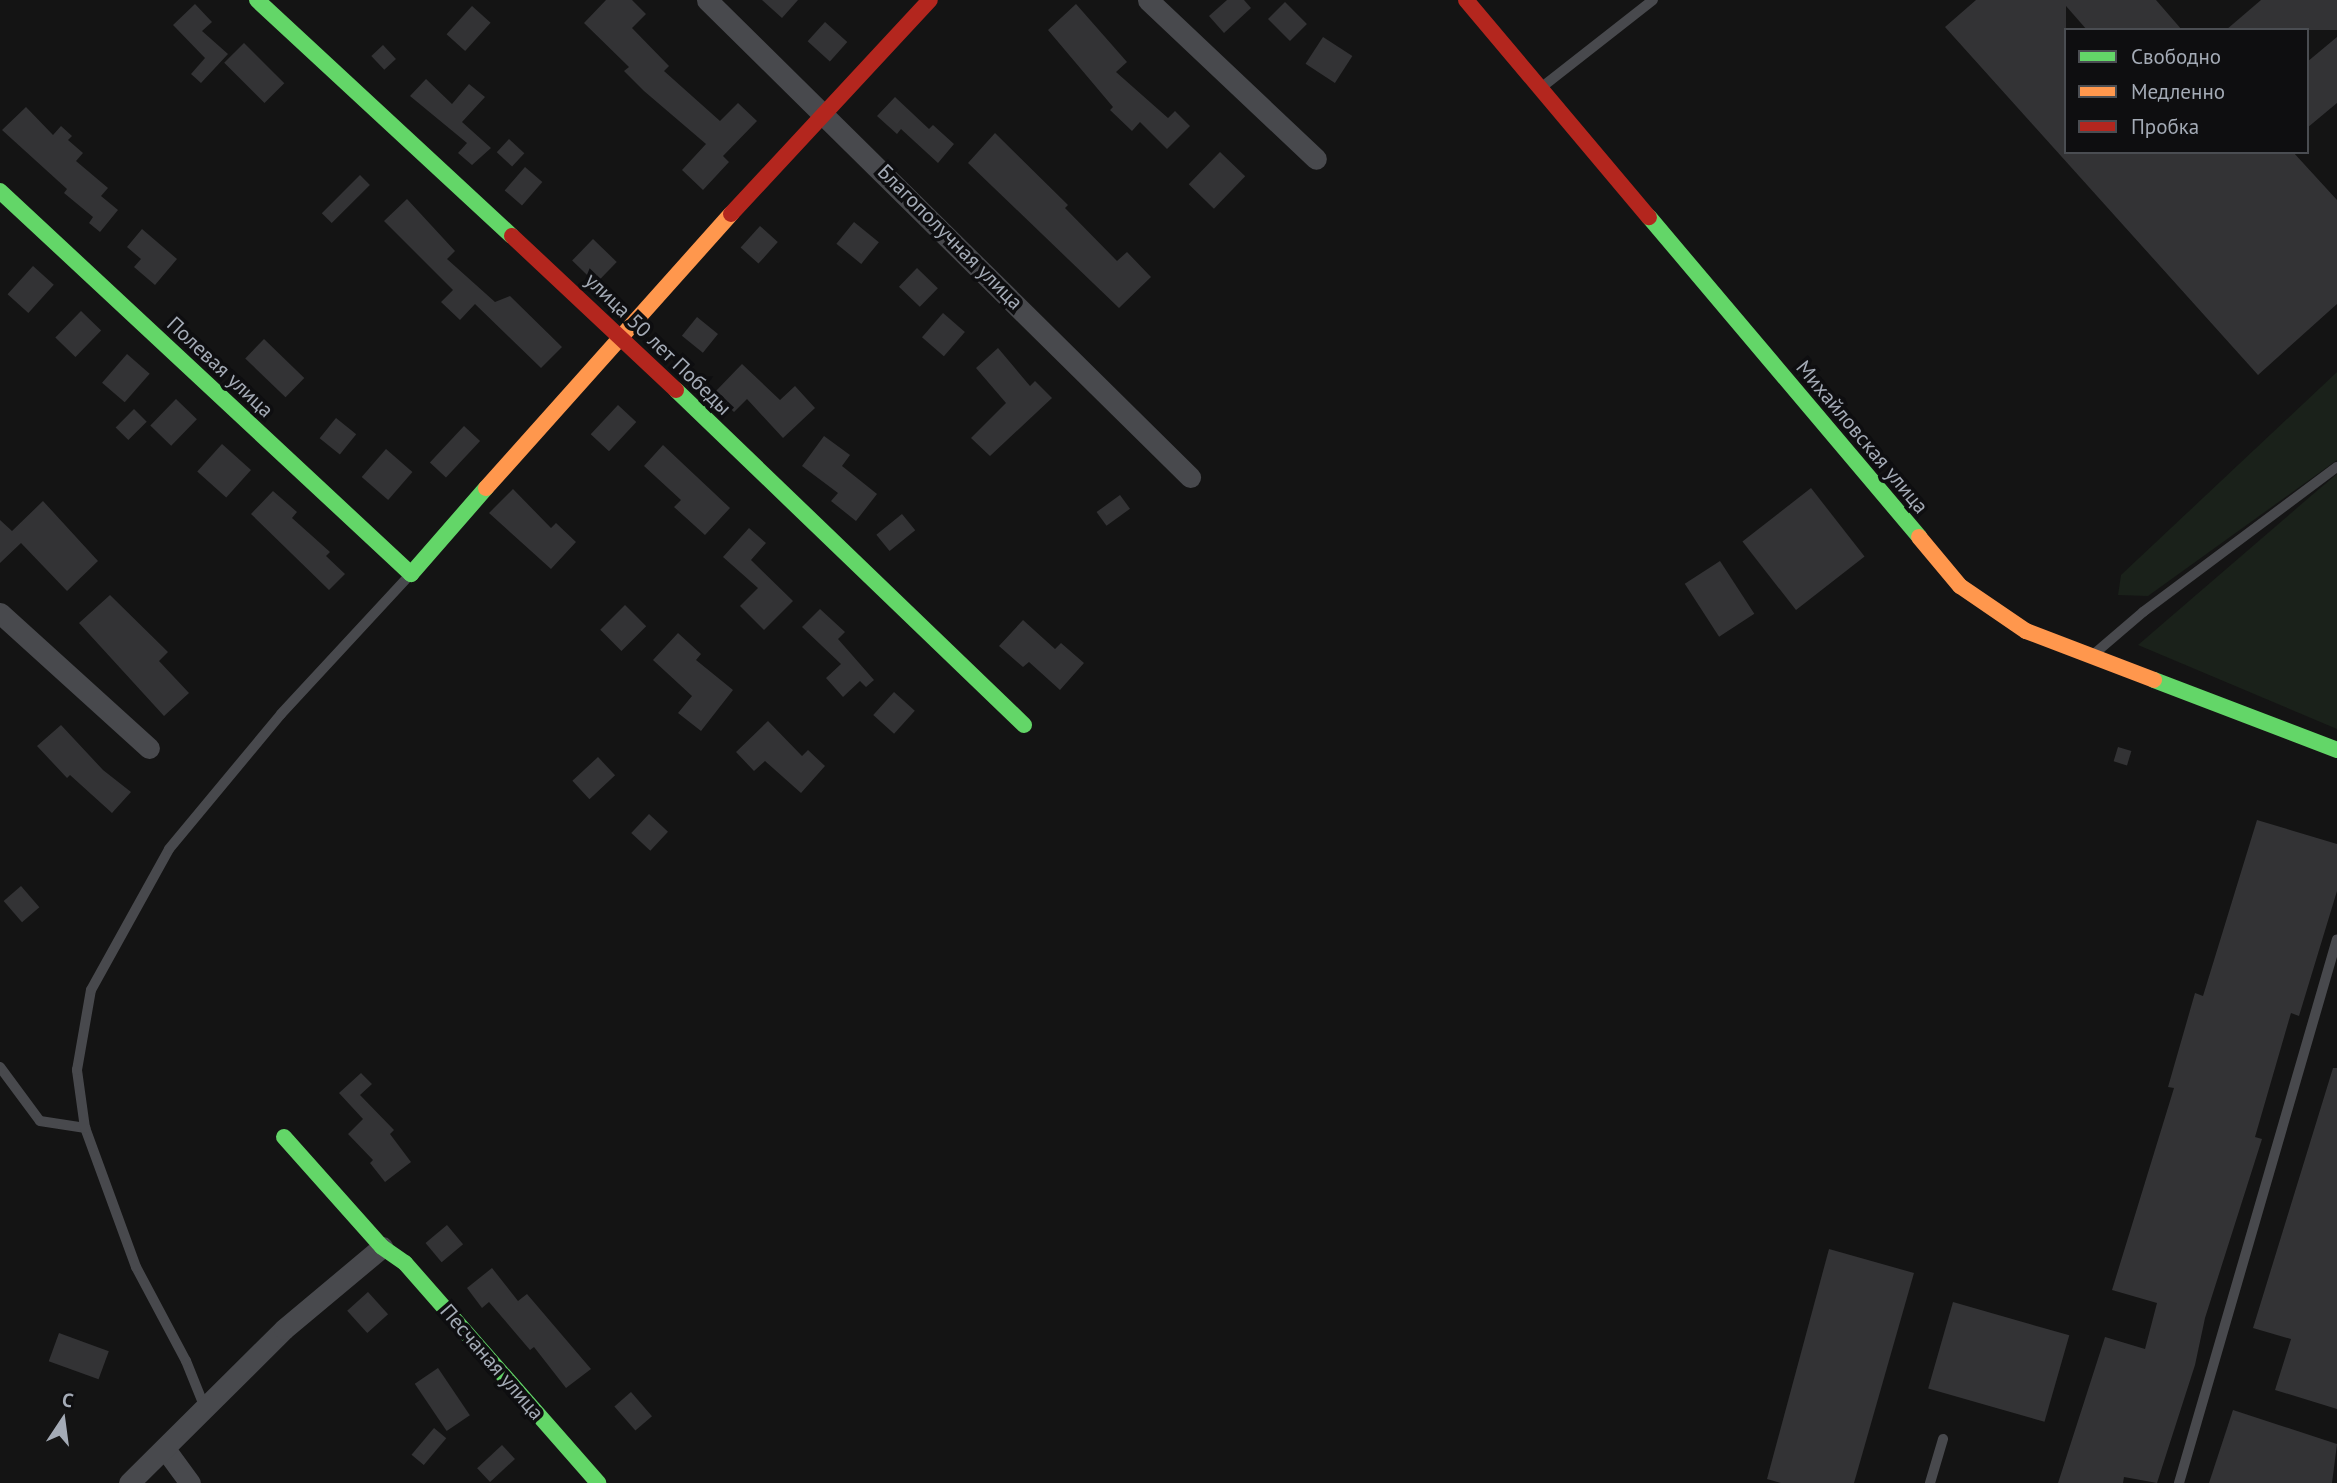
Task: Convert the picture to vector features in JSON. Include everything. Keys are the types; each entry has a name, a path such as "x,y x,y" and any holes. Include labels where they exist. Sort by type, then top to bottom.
{"street":[{"name":"улица 50 лет Победы","path":"257,0 619,335 1024,726"},
{"name":"Благополучная улица","path":"707,0 827,114 1190,477"},
{"path":"411,574 619,335 930,0"},
{"path":"1148,0 1316,159"},
{"name":"Михайловская улица","path":"1466,0 1960,586 2026,631 2337,750"},
{"name":"Полевая улица","path":"0,191 411,574"},
{"path":"0,613 149,748"},
{"name":"Песчаная улица","path":"284,1137 382,1247 405,1263 598,1483"},
{"path":"129,1483 284,1329 382,1247"},
{"path":"165,1449 190,1483"}],"lane":[{"path":"1540,88 1653,0"},
{"path":"2092,656 2143,612 2337,467"},
{"path":"205,1408 186,1361 136,1267 85,1128 77,1070 91,990 169,849 281,714 411,574"},
{"path":"2179,1483 2337,939"},
{"path":"0,1067 40,1121 85,1128"},
{"path":"1930,1483 1943,1439"}],"shaded area":[{"path":"2337,372 2337,460 2148,596 2118,595 2121,575"},
{"path":"2337,474 2337,729 2138,645 2312,495"}],"building":[{"path":"606,0 632,0 646,14 632,28 669,66 664,71 720,121 738,103 757,121 723,156 729,162 703,190 682,170 706,144 644,91 624,71 629,67 584,23"},
{"path":"762,0 798,0 782,18"},
{"path":"1227,0 1244,0 1251,8 1224,33 1209,16"},
{"path":"1976,0 2156,0 2180,28 2085,28 2066,6 2064,154 2295,154 2337,200 2337,304 2258,375 1945,27"},
{"path":"2261,0 2337,0 2337,30 2228,28"},
{"path":"1285,2 1307,24 1290,41 1268,19"},
{"path":"195,4 212,22 202,31 228,54 201,83 191,74 205,58 173,25"},
{"path":"1076,4 1127,62 1116,72 1168,118 1175,111 1190,126 1167,149 1140,122 1132,131 1110,110 1113,107 1048,30"},
{"path":"472,6 491,23 465,51 447,34"},
{"path":"825,22 847,42 830,61 808,41"},
{"path":"1323,37 1352,56 1335,83 1306,64"},
{"path":"2337,37 2337,103 2309,126 2309,60"},
{"path":"244,43 284,83 265,103 224,63"},
{"path":"383,45 396,59 384,70 371,56"},
{"path":"426,79 452,104 469,84 485,97 462,122 491,148 472,165 458,153 467,143 410,96"},
{"path":"895,97 929,129 933,125 954,144 938,163 901,129 897,134 877,116"},
{"path":"26,107 53,135 61,126 72,136 68,140 83,153 76,161 108,188 101,196 118,210 100,232 89,223 93,217 64,193 67,189 2,130"},
{"path":"995,133 1068,205 1065,208 1117,261 1127,252 1151,277 1119,308 968,163"},
{"path":"509,139 524,153 512,166 497,152"},
{"path":"1220,152 1245,176 1214,209 1189,184"},
{"path":"525,167 542,182 522,205 505,190"},
{"path":"360,175 370,185 332,223 322,213"},
{"path":"407,199 455,251 447,259 495,302 510,296 562,347 541,368 475,304 460,320 441,302 453,290 384,221"},
{"path":"854,222 879,242 861,264 836,244"},
{"path":"760,226 778,242 758,264 741,248"},
{"path":"142,229 177,259 155,285 134,267 141,259 127,247"},
{"path":"593,239 617,262 596,284 572,261"},
{"path":"33,266 54,285 28,313 8,294"},
{"path":"917,268 938,288 920,307 899,287"},
{"path":"81,311 101,330 75,357 55,338"},
{"path":"943,313 965,332 944,356 922,337"},
{"path":"697,317 718,334 703,353 682,336"},
{"path":"264,339 304,378 286,397 245,358"},
{"path":"998,348 1030,386 1035,381 1052,398 990,456 971,438 1006,403 976,368"},
{"path":"127,354 150,374 125,402 102,383"},
{"path":"742,364 780,400 795,386 815,408 783,438 747,399 734,412 714,393"},
{"path":"176,399 197,419 171,446 150,426"},
{"path":"618,405 636,422 609,451 591,434"},
{"path":"134,409 147,422 128,440 116,427"},
{"path":"336,418 356,434 340,455 320,438"},
{"path":"464,426 480,441 446,478 430,463"},
{"path":"824,436 850,455 842,466 877,494 856,521 831,501 838,493 802,466"},
{"path":"222,444 251,470 226,498 197,471"},
{"path":"663,445 730,508 705,535 674,507 681,500 644,466"},
{"path":"386,449 412,472 388,500 362,477"},
{"path":"1811,488 1865,557 1796,610 1742,542"},
{"path":"513,489 551,528 556,523 576,542 551,569 489,513"},
{"path":"273,491 297,512 292,518 330,552 326,556 345,574 329,590 251,514"},
{"path":"1120,495 1130,509 1107,526 1097,512"},
{"path":"43,501 98,561 67,591 21,543 0,563 0,520 12,531"},
{"path":"902,514 915,530 890,551 876,535"},
{"path":"749,528 766,543 751,560 793,601 764,630 740,606 758,588 723,557"},
{"path":"1720,561 1754,614 1719,637 1685,584"},
{"path":"110,595 168,652 159,661 189,693 164,716 79,623"},
{"path":"625,605 646,626 621,651 600,630"},
{"path":"820,609 845,632 838,639 874,680 866,687 860,681 843,697 826,678 841,664 802,627"},
{"path":"1023,620 1055,649 1061,643 1084,663 1060,690 1029,662 1023,667 999,646"},
{"path":"678,633 701,654 696,660 733,690 701,731 678,713 692,696 653,660"},
{"path":"894,692 915,711 894,734 873,715"},
{"path":"768,721 802,756 808,750 825,766 801,793 765,761 754,771 736,752"},
{"path":"61,725 103,770 131,792 112,813 70,775 67,778 37,746"},
{"path":"2118,747 2131,751 2127,765 2114,761"},
{"path":"598,757 615,775 589,799 572,781"},
{"path":"649,814 668,832 650,851 631,833"},
{"path":"2257,820 2337,844 2337,891 2299,1016 2291,1013 2255,1137 2262,1139 2205,1318 2195,1365 2157,1483 2124,1477 2123,1483 2058,1483 2105,1337 2145,1349 2157,1303 2112,1290 2174,1088 2168,1087 2195,993 2203,996"},
{"path":"21,886 39,907 22,922 4,901"},
{"path":"2333,1068 2337,1068 2337,1409 2275,1390 2291,1339 2253,1328"},
{"path":"361,1073 372,1084 360,1095 394,1130 390,1134 411,1162 385,1182 370,1163 373,1160 348,1134 363,1119 339,1093"},
{"path":"447,1225 463,1244 442,1262 426,1243"},
{"path":"1829,1249 1914,1273 1854,1483 1781,1483 1767,1479"},
{"path":"492,1268 518,1301 527,1294 591,1369 566,1388 534,1347 530,1350 489,1302 482,1308 467,1288"},
{"path":"368,1292 388,1314 367,1333 347,1311"},
{"path":"1953,1302 2069,1335 2045,1422 1928,1389"},
{"path":"59,1333 109,1351 99,1379 49,1361"},
{"path":"438,1368 470,1415 447,1431 415,1384"},
{"path":"631,1392 652,1416 635,1431 614,1406"},
{"path":"2233,1410 2337,1444 2332,1483 2209,1483"},
{"path":"434,1428 446,1438 424,1465 412,1455"},
{"path":"502,1445 515,1459 490,1482 477,1468"}],"traffic: fast":[{"path":"257,0 512,236"},
{"path":"0,191 411,574 486,488"},
{"path":"1649,217 1919,537"},
{"path":"676,390 1024,725"},
{"path":"2154,680 2337,750"},
{"path":"284,1137 382,1247 405,1263 598,1483"}],"traffic: slow":[{"path":"486,488 731,214"},
{"path":"1919,537 1960,586 2026,631 2154,680"}],"traffic: jam":[{"path":"731,214 930,0"},
{"path":"1466,0 1649,217"},
{"path":"512,236 676,390"}]}
